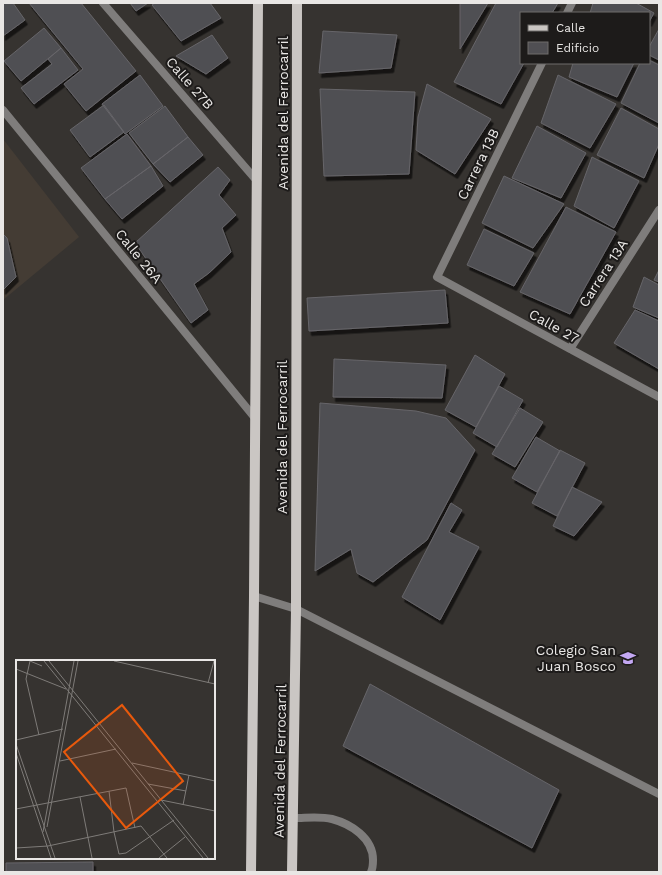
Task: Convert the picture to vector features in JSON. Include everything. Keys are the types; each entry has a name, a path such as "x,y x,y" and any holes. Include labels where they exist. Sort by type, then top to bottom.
{"main road":[{"name":"Avenida del Ferrocarril","path":"251,872 258,3"},
{"name":"Avenida del Ferrocarril","path":"292,872 296,609 297,3"}],"street":[{"name":"Calle 27B","path":"103,3 257,180"},
{"path":"568,12 572,3"},
{"name":"Carrera 13B","path":"437,277 542,64"},
{"name":"Calle 26A","path":"3,110 255,418"},
{"name":"Carrera 13A","path":"570,349 659,210"},
{"name":"Calle 27","path":"437,277 659,398"},
{"path":"254,596 296,609 659,794"},
{"path":"294,818 330,818 349,825 365,838 373,852 372,872"}],"shaded area":[{"path":"3,139 79,237 3,300"}],"building":[{"path":"3,3 13,3 25,20 3,36"},
{"path":"29,3 81,3 136,71 86,111 64,84 83,69"},
{"path":"130,3 148,3 136,11"},
{"path":"155,3 210,3 221,18 181,41 152,5"},
{"path":"460,3 488,3 460,49"},
{"path":"496,3 558,3 553,12 520,12 520,64 523,64 501,104 454,82"},
{"path":"593,3 636,3 654,13 650,20 650,12 590,12"},
{"path":"44,28 61,48 21,81 4,61"},
{"path":"659,29 659,60 650,56 650,45"},
{"path":"323,31 397,35 391,68 319,73"},
{"path":"212,35 228,58 206,74 176,56"},
{"path":"61,48 78,70 34,104 21,88 52,64 48,59"},
{"path":"650,60 659,65 659,123 621,103 640,64 650,64"},
{"path":"573,64 634,64 617,97 569,77"},
{"path":"140,75 163,106 125,134 102,104"},
{"path":"558,75 616,104 590,148 541,123"},
{"path":"427,84 491,119 455,174 416,150 418,117"},
{"path":"320,89 415,92 409,174 324,176"},
{"path":"104,105 124,132 90,157 70,130"},
{"path":"165,106 188,137 153,164 129,133"},
{"path":"621,108 659,129 659,144 644,178 597,155"},
{"path":"537,126 586,153 561,198 512,178"},
{"path":"127,134 151,166 105,199 81,168"},
{"path":"188,137 203,155 170,182 153,164"},
{"path":"592,157 639,181 614,228 574,206"},
{"path":"151,166 163,186 122,219 105,199"},
{"path":"218,167 230,180 219,195 236,215 222,228 231,252 209,273 194,284 208,310 191,323 135,243"},
{"path":"504,176 564,204 533,248 482,223"},
{"path":"566,207 616,232 570,314 520,292"},
{"path":"484,229 534,253 514,286 467,265"},
{"path":"3,234 7,238 16,277 3,290"},
{"path":"659,270 659,282 654,280"},
{"path":"644,277 659,285 659,318 633,307"},
{"path":"445,290 448,323 309,331 307,298"},
{"path":"635,310 659,321 659,369 614,343"},
{"path":"475,355 505,374 476,427 445,410"},
{"path":"334,359 446,365 442,398 333,397"},
{"path":"499,386 523,400 497,447 473,433"},
{"path":"320,403 416,411 446,418 475,450 427,540 373,582 357,573 351,549 315,571"},
{"path":"520,408 543,422 515,467 492,454"},
{"path":"536,437 560,451 537,492 512,478"},
{"path":"560,450 585,463 557,516 532,503"},
{"path":"572,487 602,502 574,536 553,526"},
{"path":"451,503 462,510 449,532 479,547 440,620 402,597"},
{"path":"370,684 559,790 532,848 343,746"},
{"path":"93,862 93,872 6,872 6,863"}],"place":[{"name":"Colegio San Juan Bosco","path":"628,658"}]}
